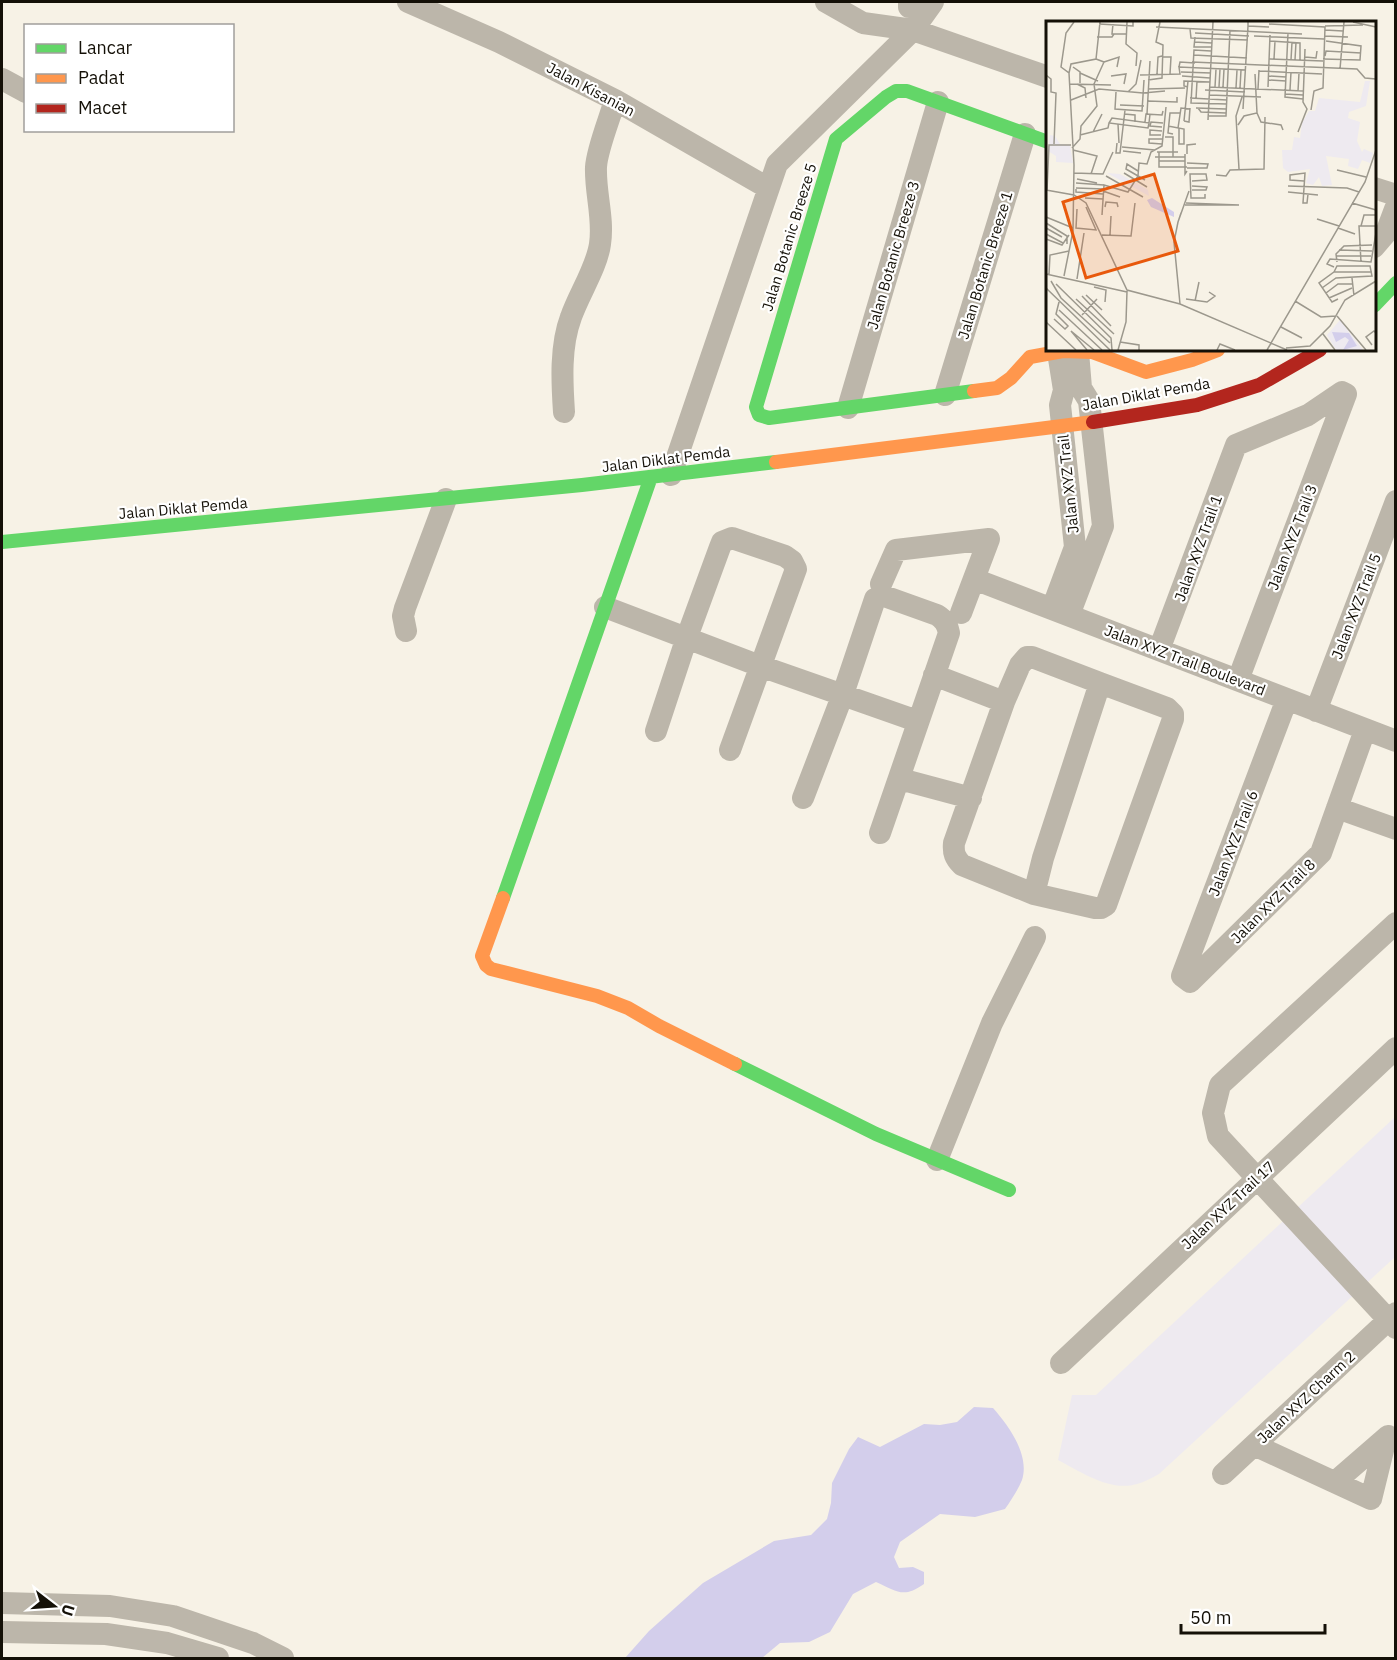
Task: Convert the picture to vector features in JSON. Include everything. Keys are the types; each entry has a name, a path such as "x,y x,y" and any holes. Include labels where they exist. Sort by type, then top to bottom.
{"street":[{"name":"Jalan Kisanian","path":"408,2 499,42 615,100 768,188"},
{"path":"826,2 863,22 914,30 1046,77"},
{"path":"933,2 914,30 777,164 482,956 483,961 491,969 597,996 628,1008 659,1026 835,1113 1009,1191"},
{"path":"2,79 24,91"},
{"name":"Jalan Botanic Breeze 5","path":"848,408 768,418 759,415 756,407 836,139 896,92 907,91 938,102"},
{"path":"564,412 565,344 570,319 600,246 601,227 596,163 615,100"},
{"path":"938,102 1046,142"},
{"name":"Jalan Botanic Breeze 3","path":"848,408 938,102"},
{"name":"Jalan Botanic Breeze 1","path":"945,395 1026,134"},
{"path":"1376,189 1395,195"},
{"path":"1376,245 1386,233 1395,209"},
{"path":"1376,304 1395,283"},
{"path":"848,408 997,388 1011,378 1030,357 1066,351 1092,352 1146,372 1159,359 1192,360 1215,351"},
{"name":"Jalan XYZ Trail","path":"1060,612 1103,526 1089,401 1066,351"},
{"name":"Jalan XYZ Trail","path":"1060,612 1075,547 1060,405 1064,390 1066,351"},
{"name":"Jalan Diklat Pemda","path":"2,542 661,476 1062,427 1197,405 1259,385 1318,351"},
{"name":"Jalan XYZ Trail 1","path":"1160,650 1236,445 1308,415 1342,393 1346,394"},
{"name":"Jalan XYZ Trail 3","path":"1238,680 1346,394"},
{"path":"406,631 403,616 405,608 446,499"},
{"name":"Jalan XYZ Trail 5","path":"1316,711 1395,501"},
{"path":"656,731 722,542 732,538 785,556 792,561 796,569 730,750"},
{"path":"882,584 896,550 989,539 961,613"},
{"name":"Jalan XYZ Trail Boulevard","path":"974,579 1395,741"},
{"path":"803,798 843,694 873,603 879,596 944,619 949,633 880,833"},
{"path":"610,609 760,666 917,721"},
{"path":"1027,657 1032,657 1100,683 1167,708 1173,714 1106,905 1095,908 1034,894 962,865 956,859 953,851 954,843 1004,702 1020,665 1027,657"},
{"path":"934,675 1004,702"},
{"path":"1034,894 1043,858 1100,683"},
{"name":"Jalan XYZ Trail 6","path":"1190,982 1182,976 1287,699"},
{"name":"Jalan XYZ Trail 8","path":"1190,982 1322,852 1365,730"},
{"path":"900,779 971,798"},
{"path":"1337,808 1395,829"},
{"path":"1393,1321 1325,1252 1218,1136 1213,1113 1220,1084 1395,923"},
{"path":"937,1160 992,1023 1035,937"},
{"name":"Jalan XYZ Trail 17","path":"1061,1363 1395,1048"},
{"name":"Jalan XYZ Charm 2","path":"1223,1474 1393,1321"},
{"path":"1254,1445 1371,1499 1391,1433"},
{"path":"1335,1482 1391,1433"},
{"path":"2,1603 110,1606 173,1616 253,1643 283,1659"},
{"path":"2,1632 106,1634 167,1643 218,1659"}],"shaded area":[{"path":"1395,1117 1395,1257 1159,1474 1137,1484 1116,1485 1096,1480 1058,1460 1072,1395 1096,1395"},
{"path":"974,1407 993,1408 1011,1432 1021,1451 1024,1470 1022,1480 1005,1509 975,1517 940,1514 900,1542 894,1557 899,1568 913,1567 924,1572 924,1584 911,1591 900,1592 876,1582 853,1594 830,1632 809,1642 780,1643 762,1658 625,1658 649,1631 703,1583 774,1541 811,1535 827,1519 832,1483 849,1449 858,1437 880,1447 924,1424 940,1425 957,1422"}],"traffic: fast":[{"path":"974,391 769,418 759,415 756,407 836,139 886,97 896,91 907,91 1046,141"},
{"path":"1376,304 1396,283"},
{"path":"2,542 582,485 776,462"},
{"path":"503,898 651,477"},
{"path":"735,1064 876,1134 1009,1190"}],"traffic: slow":[{"path":"974,391 997,388 1011,378 1030,357 1063,351"},
{"path":"1063,351 1092,352 1146,372 1192,360 1215,351"},
{"path":"776,462 1093,422"},
{"path":"503,898 482,956 486,965 491,969 597,996 628,1008 735,1064"}],"traffic: jam":[{"path":"1093,422 1197,405 1259,385 1318,351"}]}
